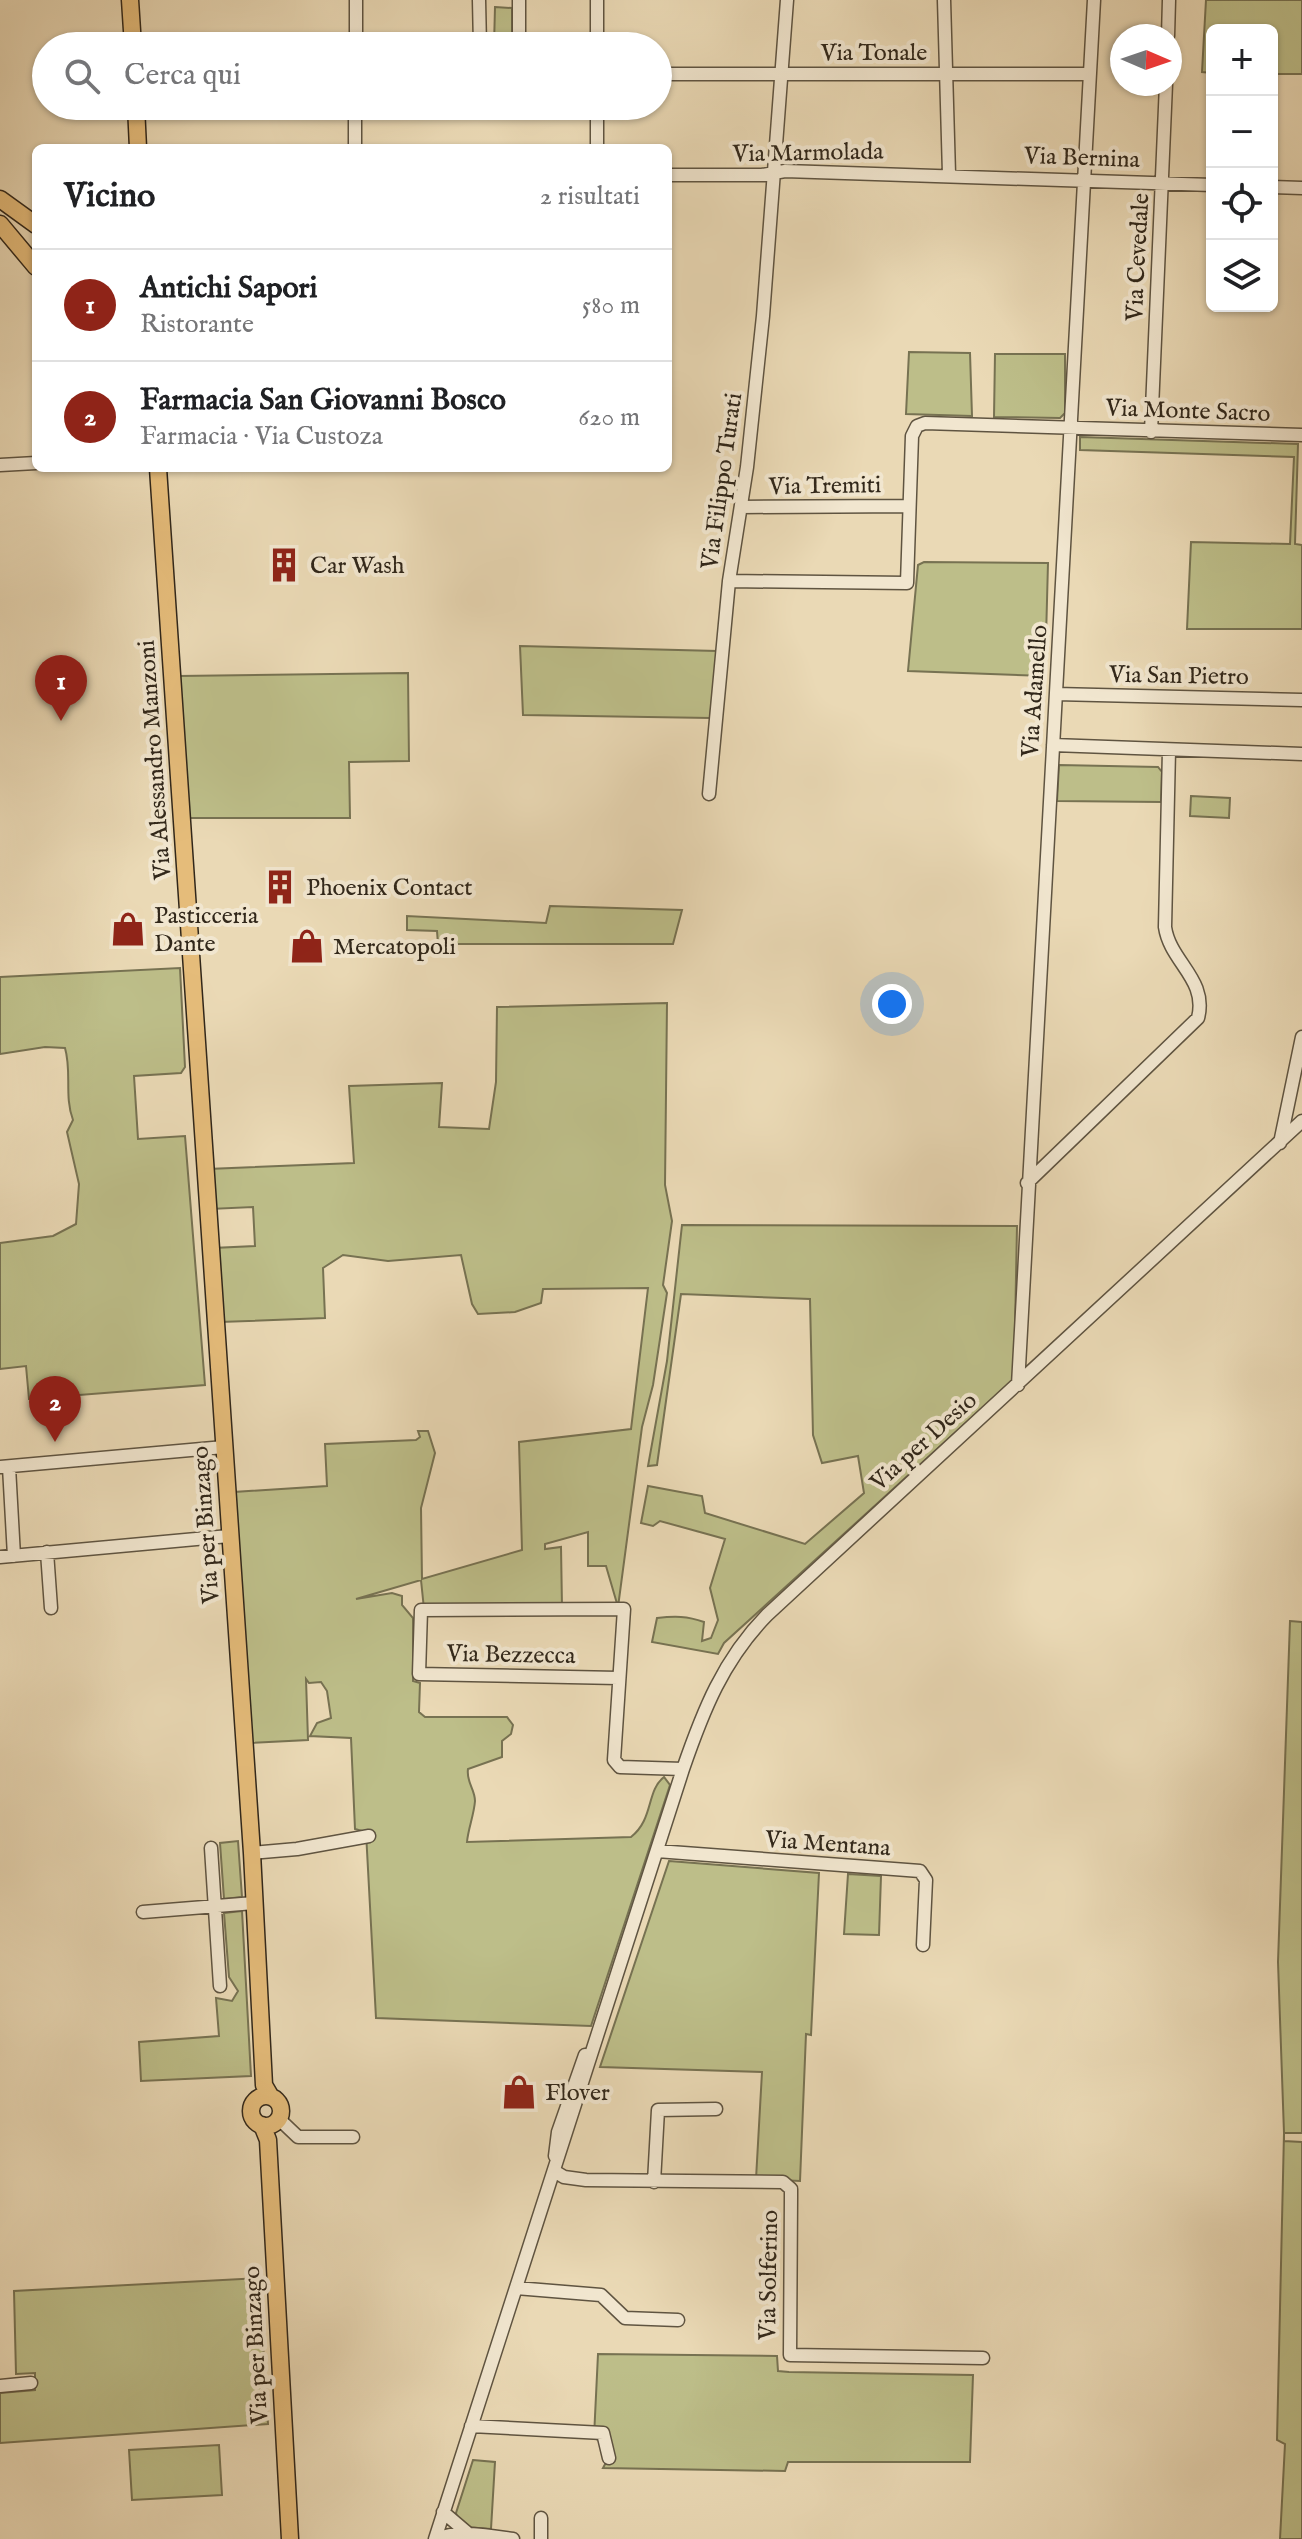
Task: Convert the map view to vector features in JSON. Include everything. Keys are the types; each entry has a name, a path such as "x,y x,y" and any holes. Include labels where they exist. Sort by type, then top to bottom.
{"main road":[{"path":"130,0 132,32"},
{"path":"137,120 138,144"},
{"path":"0,199 32,222"},
{"path":"0,224 32,262"},
{"name":"Via Alessandro Manzoni","path":"158,472 206,1193"},
{"name":"Via per Binzago","path":"206,1193 252,1853 264,2093 251,2113 270,2131"},
{"name":"Via per Binzago","path":"264,2093 280,2106 270,2131 290,2539"}],"street":[{"path":"356,0 356,32"},
{"path":"479,0 480,32"},
{"path":"519,0 519,32"},
{"path":"597,0 597,32"},
{"name":"Via Filippo Turati","path":"709,794 729,581 741,507 763,316 787,0"},
{"path":"944,0 949,174"},
{"name":"Via Adamello","path":"1018,1385 1027,1183 1073,427 1094,0"},
{"path":"1168,24 1169,0"},
{"name":"Via Tonale","path":"672,74 1090,74"},
{"name":"Via Cevedale","path":"1151,432 1166,96"},
{"path":"355,120 355,144"},
{"path":"597,120 597,144"},
{"name":"Via Marmolada","path":"672,175 949,174"},
{"name":"Via Bernina","path":"949,174 1206,185"},
{"path":"1278,187 1302,188"},
{"name":"Via Monte Sacro","path":"909,506 912,436 917,426 925,423 1302,435"},
{"path":"0,465 32,463"},
{"path":"729,581 907,583 909,506"},
{"name":"Via Tremiti","path":"741,507 909,506"},
{"name":"Via San Pietro","path":"1056,694 1302,700"},
{"path":"1053,745 1302,754"},
{"path":"1027,1183 1198,1018 1198,986 1170,947 1165,927 1169,750"},
{"path":"1280,1143 1302,1037"},
{"name":"Via per Desio","path":"437,2539 443,2512 554,2171 562,2121 595,2025 611,1993 683,1769 712,1691 743,1640 1302,1121"},
{"path":"14,1556 5,1467 224,1447"},
{"path":"0,1557 229,1536"},
{"path":"47,1552 51,1608"},
{"name":"Via Bezzecca","path":"624,1609 618,1678 419,1674 421,1610 624,1609"},
{"path":"618,1678 616,1765 683,1769"},
{"path":"252,1853 369,1836"},
{"path":"211,1848 220,1986"},
{"name":"Via Mentana","path":"657,1851 920,1871 926,1880 923,1945"},
{"path":"143,1912 254,1903"},
{"path":"654,2182 658,2110 716,2109"},
{"path":"270,2131 291,2133 298,2137 353,2137"},
{"name":"Via per Binzago","path":"270,2131 291,2133"},
{"name":"Via Solferino","path":"554,2171 564,2177 586,2180 788,2184 791,2197 788,2344 793,2358 983,2358"},
{"path":"516,2288 601,2295 625,2318 678,2320"},
{"path":"0,2386 31,2383"},
{"path":"471,2426 603,2433 609,2458"},
{"path":"443,2512 470,2535"},
{"path":"541,2518 541,2539"},
{"path":"437,2539 446,2535 513,2539"}],"green space":[{"path":"1206,0 1302,0 1302,74 1278,74 1278,24 1206,24 1206,72 1202,72"},
{"path":"495,7 512,8 512,32 494,32"},
{"path":"909,352 970,353 972,416 906,414"},
{"path":"995,354 1065,354 1065,413 1060,418 994,417"},
{"path":"1080,437 1298,444 1295,544 1302,545 1302,629 1187,629 1191,542 1290,544 1294,457 1080,450"},
{"path":"924,562 1048,563 1045,676 908,671 918,565"},
{"path":"520,646 717,651 710,718 523,715"},
{"path":"408,673 409,761 349,762 350,818 187,818 179,676"},
{"path":"1059,765 1158,767 1162,772 1161,802 1057,801"},
{"path":"1191,796 1230,798 1229,818 1190,816"},
{"path":"550,906 682,910 673,944 438,944 437,931 407,930 407,916 546,923"},
{"path":"180,968 185,1067 181,1073 134,1076 138,1139 185,1136 205,1385 29,1399 26,1366 0,1369 0,1243 53,1236 76,1224 79,1184 67,1132 73,1120 65,1048 45,1047 0,1054 0,977"},
{"path":"667,1003 665,1185 672,1221 663,1285 667,1293 653,1385 642,1427 618,1607 606,1566 588,1566 588,1532 545,1544 545,1549 561,1547 562,1607 424,1609 421,1580 356,1599 392,1593 402,1596 402,1605 413,1618 413,1681 420,1683 419,1712 425,1717 507,1717 513,1725 511,1734 502,1741 502,1757 468,1769 475,1801 467,1842 631,1837 647,1814 658,1783 664,1777 670,1785 591,2026 376,2018 366,1832 355,1829 351,1738 310,1736 317,1723 331,1718 327,1691 321,1682 309,1683 306,1679 308,1740 249,1743 234,1492 327,1486 325,1444 416,1440 420,1437 418,1431 428,1431 435,1453 421,1508 422,1579 522,1550 519,1442 631,1429 648,1288 543,1289 541,1303 515,1312 478,1314 472,1304 461,1255 388,1261 343,1255 323,1268 325,1318 220,1322 213,1248 255,1246 253,1207 210,1209 208,1169 354,1163 349,1086 442,1083 439,1127 489,1129 496,1082 497,1007"},
{"path":"682,1225 1017,1226 1014,1379 724,1643 718,1654 652,1642 657,1618 670,1617 704,1622 702,1641 711,1638 718,1620 710,1588 725,1539 660,1521 653,1526 641,1523 648,1486 702,1496 705,1513 805,1544 864,1493 858,1456 822,1463 813,1435 810,1299 681,1294 657,1465 648,1466 667,1361"},
{"path":"1290,1621 1302,1622 1302,2133 1284,2133 1278,1962"},
{"path":"238,1841 242,1897 224,1899 220,1843"},
{"path":"669,1861 819,1873 811,2035 806,2034 800,2181 756,2179 762,2072 600,2067"},
{"path":"848,1874 881,1876 879,1935 844,1934"},
{"path":"242,1911 251,2076 141,2081 139,2042 219,2036 216,1998 232,2001 238,1991 229,1977 224,1913"},
{"path":"1284,2133 1284,2141 1302,2142 1302,2539 1280,2539 1285,2444 1277,2440"},
{"path":"259,2278 268,2424 0,2443 0,2393 35,2390 35,2373 16,2374 14,2291"},
{"path":"598,2354 777,2356 778,2371 973,2375 970,2462 788,2462 785,2471 603,2468 609,2457 604,2445 594,2437"},
{"path":"219,2445 222,2495 132,2500 129,2450"},
{"path":"473,2460 495,2462 491,2529 466,2527 458,2521 456,2513"}],"place":[{"name":"Car Wash","path":"284,565"},
{"name":"Antichi Sapori","path":"61,721"},
{"name":"Phoenix Contact","path":"280,887"},
{"name":"Pasticceria Dante","path":"128,929"},
{"name":"Mercatopoli","path":"307,946"},
{"name":"Farmacia San Giovanni Bosco","path":"55,1442"},
{"name":"Flover","path":"519,2092"}]}
